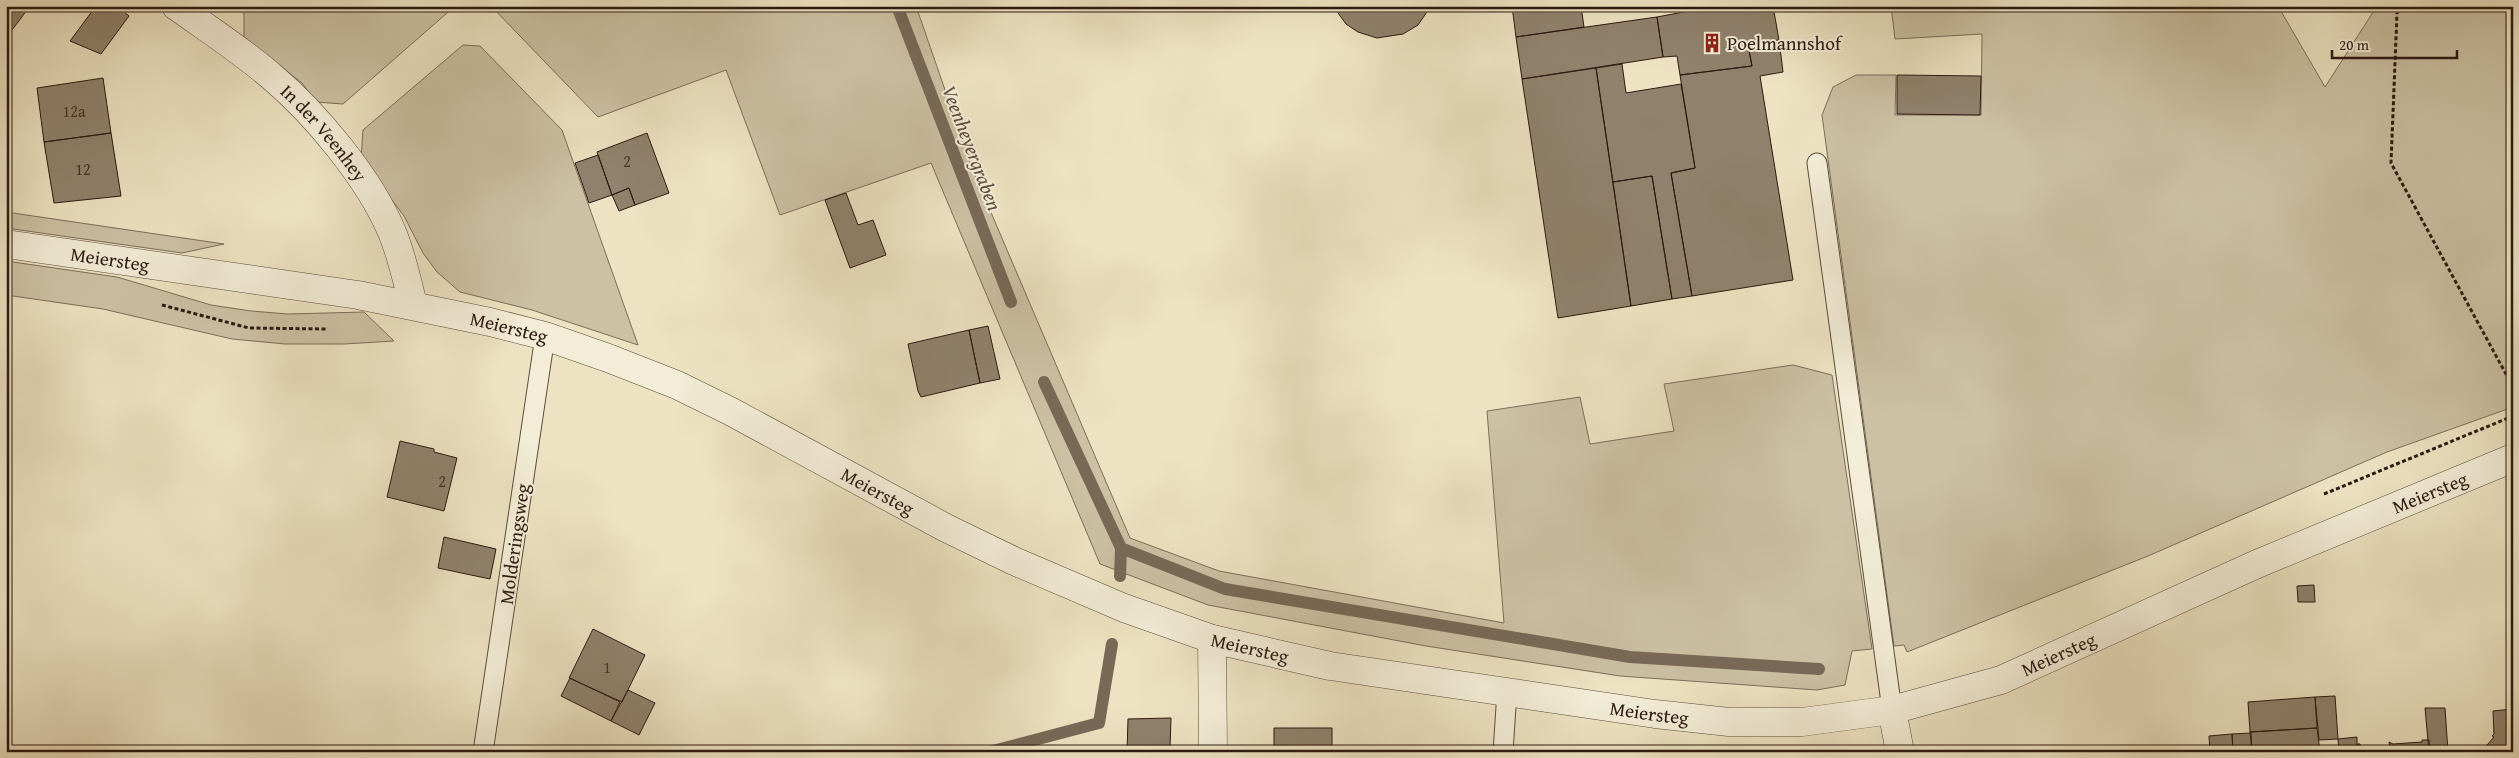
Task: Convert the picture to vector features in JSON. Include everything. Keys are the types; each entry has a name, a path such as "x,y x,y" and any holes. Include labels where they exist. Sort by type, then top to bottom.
{"street":[{"name":"In der Veenhey","path":"176,6 271,76 304,106 331,138 375,198 392,232 404,268 413,305"},
{"name":"Meiersteg","path":"6,244 358,295 413,305 545,336 608,358 695,394 946,528 1014,561 1124,608 1212,639 1330,666 1654,714 1728,722 1802,722 1892,710 2001,680 2257,564 2513,458"},
{"path":"1212,639 1212,752"},
{"path":"1892,710 1900,752"}],"lane":[{"path":"1817,163 1892,710"},
{"name":"Molderingsweg","path":"483,752 545,336"},
{"path":"1503,752 1507,692"}],"path":[{"path":"2403,6 2397,13 2391,163 2513,387"}],"shaded area":[{"path":"244,6 455,6 343,104 316,102 302,83 244,38"},
{"path":"491,6 916,6 972,168 1130,538 1219,571 1504,623 1487,411 1580,397 1590,444 1674,431 1664,384 1793,365 1832,375 1872,649 1852,651 1845,685 1817,690 1620,676 1426,646 1208,605 1100,564 931,163 780,215 726,70 598,117"},
{"path":"1891,6 2278,6 2325,87 2377,6 2513,6 2513,407 2387,452 2148,556 1907,652 1904,645 1894,646 1822,115 1833,87 1856,75 1896,75 1895,115 1981,115 1982,34 1895,39"},
{"path":"463,45 480,46 562,130 638,345 532,310 460,292 437,272 423,253 404,216 361,159 363,130"},
{"path":"6,212 224,244 182,253 6,228"},
{"path":"6,261 117,277 211,305 251,311 288,314 364,312 394,341 344,344 285,344 232,339 103,309 6,295"}],"building":[{"path":"6,6 30,6 6,38"},
{"path":"96,6 117,6 129,16 101,54 70,41"},
{"path":"1333,6 1431,6 1418,25 1403,34 1377,38 1358,32 1346,24"},
{"path":"1512,6 1581,6 1584,27 1516,37"},
{"name":"Poelmannshof","path":"1716,6 1773,6 1779,40 1748,45 1752,66 1680,75 1677,56 1663,57 1657,17"},
{"path":"1657,17 1663,57 1522,79 1516,37"},
{"path":"1779,40 1783,72 1760,76 1793,280 1692,296 1671,173 1695,168 1680,75 1752,66 1748,45"},
{"path":"1622,64 1626,93 1681,84 1695,168 1671,173 1692,296 1672,299 1652,176 1613,182 1596,68"},
{"path":"1596,68 1631,306 1558,318 1522,79"},
{"path":"1897,75 1981,76 1980,115 1897,114"},
{"path":"103,78 111,133 44,142 37,88"},
{"path":"111,133 121,196 54,203 44,142"},
{"path":"647,133 669,193 635,205 629,188 612,195 597,152"},
{"path":"598,155 612,195 589,203 575,163"},
{"path":"1652,176 1672,299 1631,306 1613,182"},
{"path":"629,188 635,205 619,211 612,195"},
{"path":"846,193 858,225 873,220 886,255 850,268 825,200"},
{"path":"988,326 1000,379 980,383 969,330"},
{"path":"969,330 980,383 921,397 908,344"},
{"path":"400,441 434,449 434,452 457,458 444,511 387,497"},
{"path":"444,537 496,549 490,579 438,568"},
{"path":"2314,585 2315,602 2298,602 2297,586"},
{"path":"593,629 645,655 622,702 569,678"},
{"path":"570,678 620,702 611,721 561,696"},
{"path":"628,690 655,703 639,735 611,721"},
{"path":"2335,696 2338,739 2319,740 2315,697"},
{"path":"2315,697 2317,728 2250,732 2248,702"},
{"path":"2425,708 2445,708 2448,752 2429,752"},
{"path":"2513,709 2513,752 2481,752 2494,737 2492,736 2494,734 2493,711"},
{"path":"1171,718 1170,748 1141,748 1141,752 1127,752 1128,719"},
{"path":"1274,728 1332,728 1332,752 1274,752"},
{"path":"2317,728 2320,752 2252,752 2250,732"},
{"path":"2251,733 2252,752 2233,752 2232,734"},
{"path":"2232,734 2233,752 2210,752 2209,736"},
{"path":"2357,737 2357,752 2339,752 2338,739"},
{"path":"2422,740 2429,740 2429,752 2357,752 2357,744 2360,744 2361,750 2390,749 2389,742 2393,744 2422,742"}],"waterway":[{"name":"Veenheyergraben","path":"897,6 1011,302"},
{"name":"Veenheyergraben","path":"1044,382 1121,548 1120,576"},
{"path":"1121,548 1225,589 1630,657 1819,669"},
{"name":"Veenheyergraben","path":"989,752 1099,723 1112,644"}],"place":[{"name":"Poelmannshof","path":"1712,43"}]}
